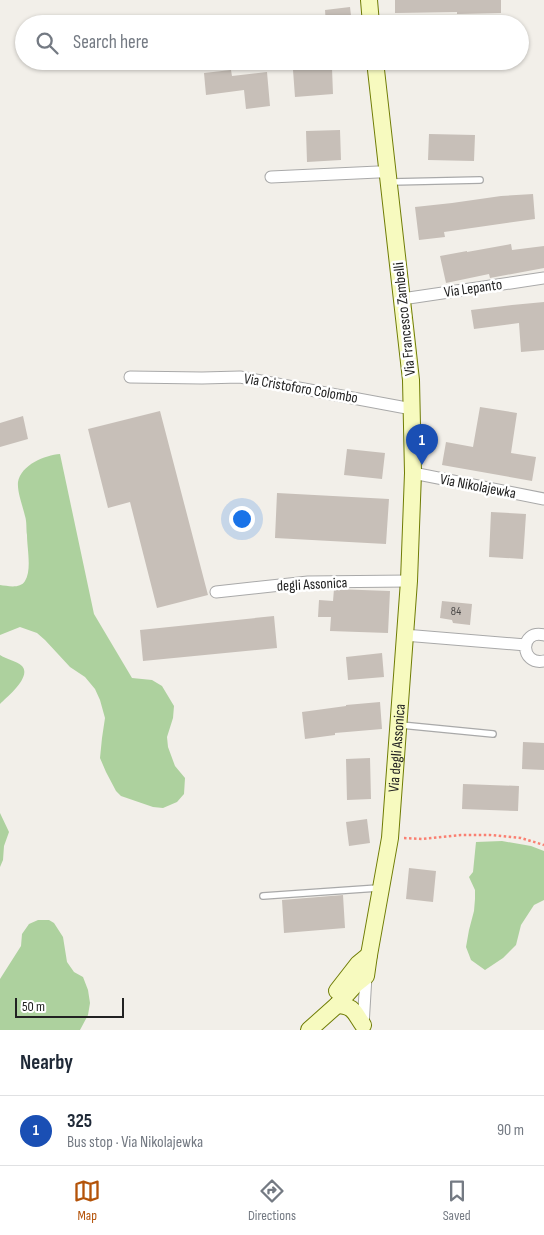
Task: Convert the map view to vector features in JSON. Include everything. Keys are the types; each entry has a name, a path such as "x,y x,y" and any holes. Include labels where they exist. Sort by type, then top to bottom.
{"main road":[{"path":"369,0 370,15"},
{"name":"Via Francesco Zambelli","path":"376,70 411,380 413,469"},
{"name":"Via degli Assonica","path":"366,976 368,955 390,838 409,581 413,469"},
{"path":"308,1030 358,964 368,955"},
{"path":"308,1030 366,976"},
{"path":"337,1005 352,1009 363,1028"}],"street":[{"path":"271,176 378,172 388,177"},
{"name":"Via Lepanto","path":"402,298 544,278"},
{"name":"Via Cristoforo Colombo","path":"130,377 240,377 412,409"},
{"name":"Via Nikolajewka","path":"413,469 544,499"},
{"name":"degli Assonica","path":"216,592 308,582 409,581"},
{"path":"404,635 526,644"},
{"path":"544,635 531,636 526,644 526,653 531,659 538,662 544,661"},
{"name":"Via degli Assonica","path":"363,1028 366,976"}],"lane":[{"path":"388,177 480,180"},
{"path":"398,725 493,734"},
{"path":"263,896 380,888"}],"path":[{"path":"390,838 422,839 461,835 490,835 520,838 544,845"}],"green space":[{"path":"60,454 94,614 132,678 152,680 162,686 174,706 173,718 167,737 168,747 175,766 185,778 184,794 177,802 163,808 153,807 121,796 116,791 100,758 105,718 95,689 85,677 70,667 37,633 20,627 0,635 0,585 14,586 23,584 28,571 26,521 19,495 18,482 24,471 34,462 48,456"},
{"path":"0,655 20,664 24,671 24,676 13,692 0,704"},
{"path":"0,813 9,832 0,867"},
{"path":"502,841 531,846 544,851 544,900 534,905 521,925 516,945 503,958 485,970 471,960 466,947 475,899 475,890 469,877 473,872 476,842"},
{"path":"38,920 49,920 54,923 63,937 67,962 74,972 83,977 88,990 90,1003 88,1015 80,1030 0,1030 0,979 21,946 22,934 29,924"}],"building":[{"path":"395,0 501,0 501,13 395,13"},
{"path":"350,7 351,15 325,15 325,10"},
{"path":"231,70 232,76 267,72 270,106 246,109 244,90 206,95 204,73"},
{"path":"293,70 332,70 333,94 295,97"},
{"path":"340,130 341,160 307,162 306,131"},
{"path":"429,134 475,135 474,161 428,160"},
{"path":"533,194 535,219 444,232 445,237 419,240 415,207 501,196"},
{"path":"511,244 512,250 544,246 544,268 490,278 489,274 446,283 440,256"},
{"path":"544,302 544,350 521,352 519,323 474,329 471,310"},
{"path":"480,407 517,413 511,453 536,457 532,481 442,465 446,442 473,447"},
{"path":"160,411 208,595 157,608 130,502 108,508 88,429"},
{"path":"23,416 28,439 0,447 0,423"},
{"path":"347,449 385,453 382,479 344,475"},
{"path":"277,493 389,499 386,544 275,538"},
{"path":"491,512 526,514 523,559 489,557"},
{"path":"334,589 390,591 388,633 330,631 331,617 318,617 319,600 333,601"},
{"path":"442,601 472,604 470,625 453,623 452,620 440,618"},
{"path":"274,616 277,648 143,661 140,630"},
{"path":"382,653 384,677 348,680 346,657"},
{"path":"380,702 382,729 335,733 335,735 305,739 302,712"},
{"path":"523,742 544,743 544,770 522,769"},
{"path":"370,758 371,799 347,800 346,759"},
{"path":"463,784 519,786 518,811 462,809"},
{"path":"367,819 370,843 349,846 346,822"},
{"path":"409,868 436,871 433,902 406,899"},
{"path":"343,895 345,928 284,933 282,900"}],"place":[{"name":"325","path":"422,465"}]}
